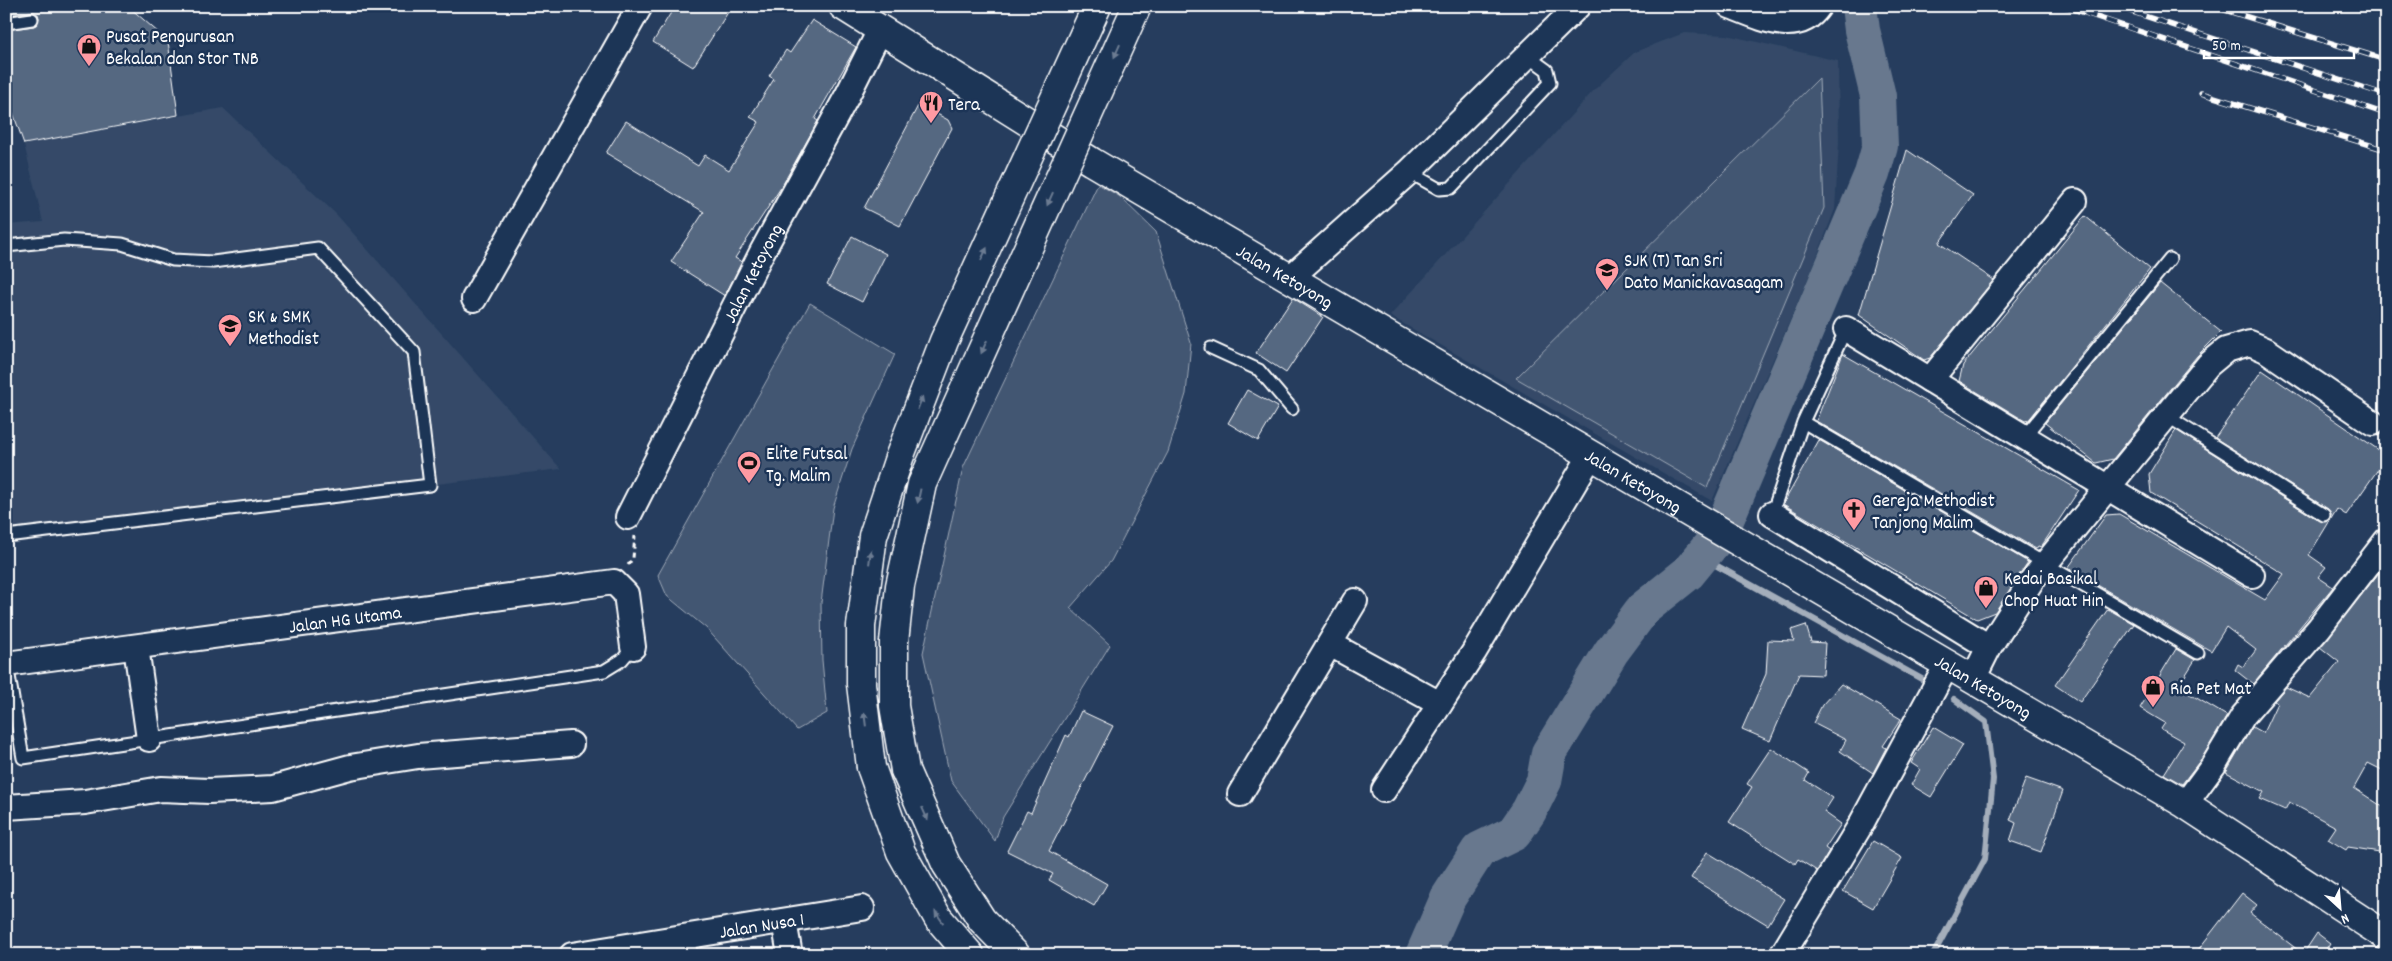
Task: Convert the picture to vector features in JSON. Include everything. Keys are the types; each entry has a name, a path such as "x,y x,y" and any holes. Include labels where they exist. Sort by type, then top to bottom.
{"main road":[{"name":"Jalan Ketoyong","path":"843,6 1092,162 2185,804 2386,936"},
{"path":"970,955 938,918 901,852 871,767 861,684 861,626 873,536 899,458 944,341 1097,6"},
{"path":"1016,955 982,920 946,864 905,770 894,706 894,642 900,586 922,484 1137,6"}],"street":[{"path":"474,299 640,6"},
{"path":"1290,278 1409,172 1529,57 1578,6"},
{"path":"1730,6 1767,20 1801,23 1812,17 1819,6"},
{"name":"Jalan Ketoyong","path":"628,517 762,252 847,96 880,30"},
{"path":"1930,380 2075,201"},
{"path":"1846,329 2252,575"},
{"path":"1973,679 1990,647 2032,580 2208,365 2226,350 2250,343 2266,350 2373,423"},
{"path":"1384,790 1474,652 1591,455"},
{"path":"1772,514 1990,647"},
{"path":"2185,804 2213,766 2243,716 2319,628 2384,547"},
{"path":"614,582 626,594 633,648"},
{"name":"Jalan HG Utama","path":"6,664 614,582"},
{"path":"1240,794 1355,601"},
{"path":"1330,644 1440,704"},
{"path":"136,647 149,739"},
{"path":"1782,955 1860,826 1947,665"},
{"path":"6,808 85,802 161,790 208,791 273,788 350,767 418,756 571,744"},
{"name":"Jalan Nusa 1","path":"582,954 690,945 784,921 862,908"},
{"path":"784,921 790,955"}],"lane":[{"path":"6,23 32,19"},
{"path":"1409,172 1439,189 1451,188 1550,82 1547,70 1529,57"},
{"path":"6,246 64,240 122,244 174,260 213,262 318,248 414,352 430,485 6,536"},
{"path":"2024,437 2170,259"},
{"path":"1772,514 1803,422 1846,329"},
{"path":"1211,348 1259,370 1292,409"},
{"path":"2167,416 2324,514"},
{"path":"1803,422 2198,653"},
{"path":"6,664 23,758 604,672 622,660 633,648"}],"path":[{"path":"614,582 633,558 636,538 628,517"}],"shaded area":[{"name":"SJK (T) Tan Sri Dato Manickavasagam","path":"1684,33 1727,35 1838,61 1839,142 1835,209 1813,267 1712,501 1390,316 1595,89 1635,52"},
{"path":"1819,78 1824,208 1707,488 1516,378"},
{"name":"SK & SMK Methodist","path":"223,108 337,215 561,469 6,536 6,225 43,222 24,144"},
{"path":"1098,184 1119,196 1156,232 1191,343 1186,394 1168,452 1111,561 1070,608 1110,645 1003,817 995,841 951,781 923,653 963,468"},
{"path":"810,303 895,354 852,449 833,508 821,603 822,660 827,713 797,730 706,628 667,596 658,575"}],"building":[{"name":"Pusat Pengurusan Bekalan dan Stor TNB","path":"6,6 128,6 168,41 178,115 24,144 6,93 6,30 34,26 39,18 38,14 31,12 6,15"},
{"path":"675,6 732,6 693,67 653,42"},
{"path":"812,20 856,47 815,119 818,121 782,186 735,258 742,262 725,296 671,262 704,212 606,153 626,121 698,166 705,155 729,170 759,122 750,117 774,79 769,76 786,50 790,53"},
{"path":"919,104 948,120 952,128 900,226 864,208"},
{"path":"1907,150 1973,195 1939,243 1994,280 1930,358 1924,360 1859,315"},
{"path":"2085,216 2150,269 2029,420 2025,421 1959,381 1963,365"},
{"path":"852,236 886,254 862,302 827,284"},
{"path":"2160,283 2221,332 2197,356 2113,459 2096,463 2045,423"},
{"path":"1293,298 1323,317 1286,373 1256,353"},
{"path":"1843,354 2079,490 2041,547 2038,546 2036,549 1816,421"},
{"path":"2262,370 2386,455 2386,458 2346,515 2337,509 2309,555 2326,567 2318,577 2333,587 2253,684 2235,670 2238,664 2243,667 2256,650 2226,627 2211,651 2068,568 2106,515 2119,514 2265,600 2284,574 2151,493 2149,474 2176,430 2320,521 2328,521 2331,515 2328,509 2215,438"},
{"path":"1247,390 1278,407 1258,441 1228,423"},
{"path":"1819,440 2028,562 1995,612 1977,619 1783,504"},
{"path":"2386,564 2386,772 2368,763 2354,788 2386,809 2386,853 2348,847 2346,850 2328,839 2336,827 2289,802 2285,810 2260,799 2264,792 2226,772 2252,727 2263,733 2277,703 2274,701 2286,687 2310,698 2339,662 2320,647"},
{"path":"2108,609 2134,624 2080,702 2055,685"},
{"path":"1806,625 1811,642 1825,643 1823,675 1799,674 1770,741 1742,729 1766,674 1768,640 1794,641 1791,630"},
{"path":"2176,649 2195,660 2178,687 2227,716 2202,758 2182,784 2164,774 2184,742 2161,729 2165,723 2140,708"},
{"path":"1841,684 1901,719 1883,746 1886,748 1873,773 1840,751 1846,740 1813,723 1822,705"},
{"path":"1081,711 1113,726 1049,851 1107,884 1094,906 1049,880 1053,874 1007,851 1027,811 1031,813 1066,735 1069,737"},
{"path":"1933,727 1963,745 1931,797 1911,785 1920,769 1911,763"},
{"path":"1771,748 1809,773 1805,780 1833,798 1824,812 1841,824 1825,848 1829,851 1817,871 1798,859 1795,864 1729,822 1752,787 1747,784"},
{"path":"2026,778 2063,791 2041,852 2010,841 2016,823 2010,820"},
{"path":"1873,841 1902,858 1873,908 1843,891"},
{"path":"1707,852 1784,899 1768,925 1691,878"},
{"path":"2242,893 2257,905 2250,913 2303,954 2317,933 2330,943 2322,955 2194,955"}],"waterway":[{"path":"1423,955 1448,898 1479,850 1514,833 1529,811 1544,781 1549,753 1611,652 1643,609 1688,573 1720,534 1872,174 1880,146 1878,96 1862,30 1859,6"},
{"path":"1701,557 1927,682"},
{"path":"1933,955 1985,859 1993,779 1986,722 1954,699"}],"railway":[{"path":"2064,6 2386,114"},
{"path":"2114,6 2386,95"},
{"path":"2212,6 2386,60"},
{"path":"2201,93 2386,150"}],"place":[{"name":"Pusat Pengurusan Bekalan dan Stor TNB","path":"89,67"},
{"name":"Tera","path":"931,124"},
{"name":"SJK (T) Tan Sri Dato Manickavasagam","path":"1607,291"},
{"name":"SK & SMK Methodist","path":"230,347"},
{"name":"Elite Futsal Tg. Malim","path":"749,484"},
{"name":"Gereja Methodist Tanjong Malim","path":"1854,531"},
{"name":"Kedai Basikal Chop Huat Hin","path":"1986,609"},
{"name":"Ria Pet Mat","path":"2153,708"}]}
